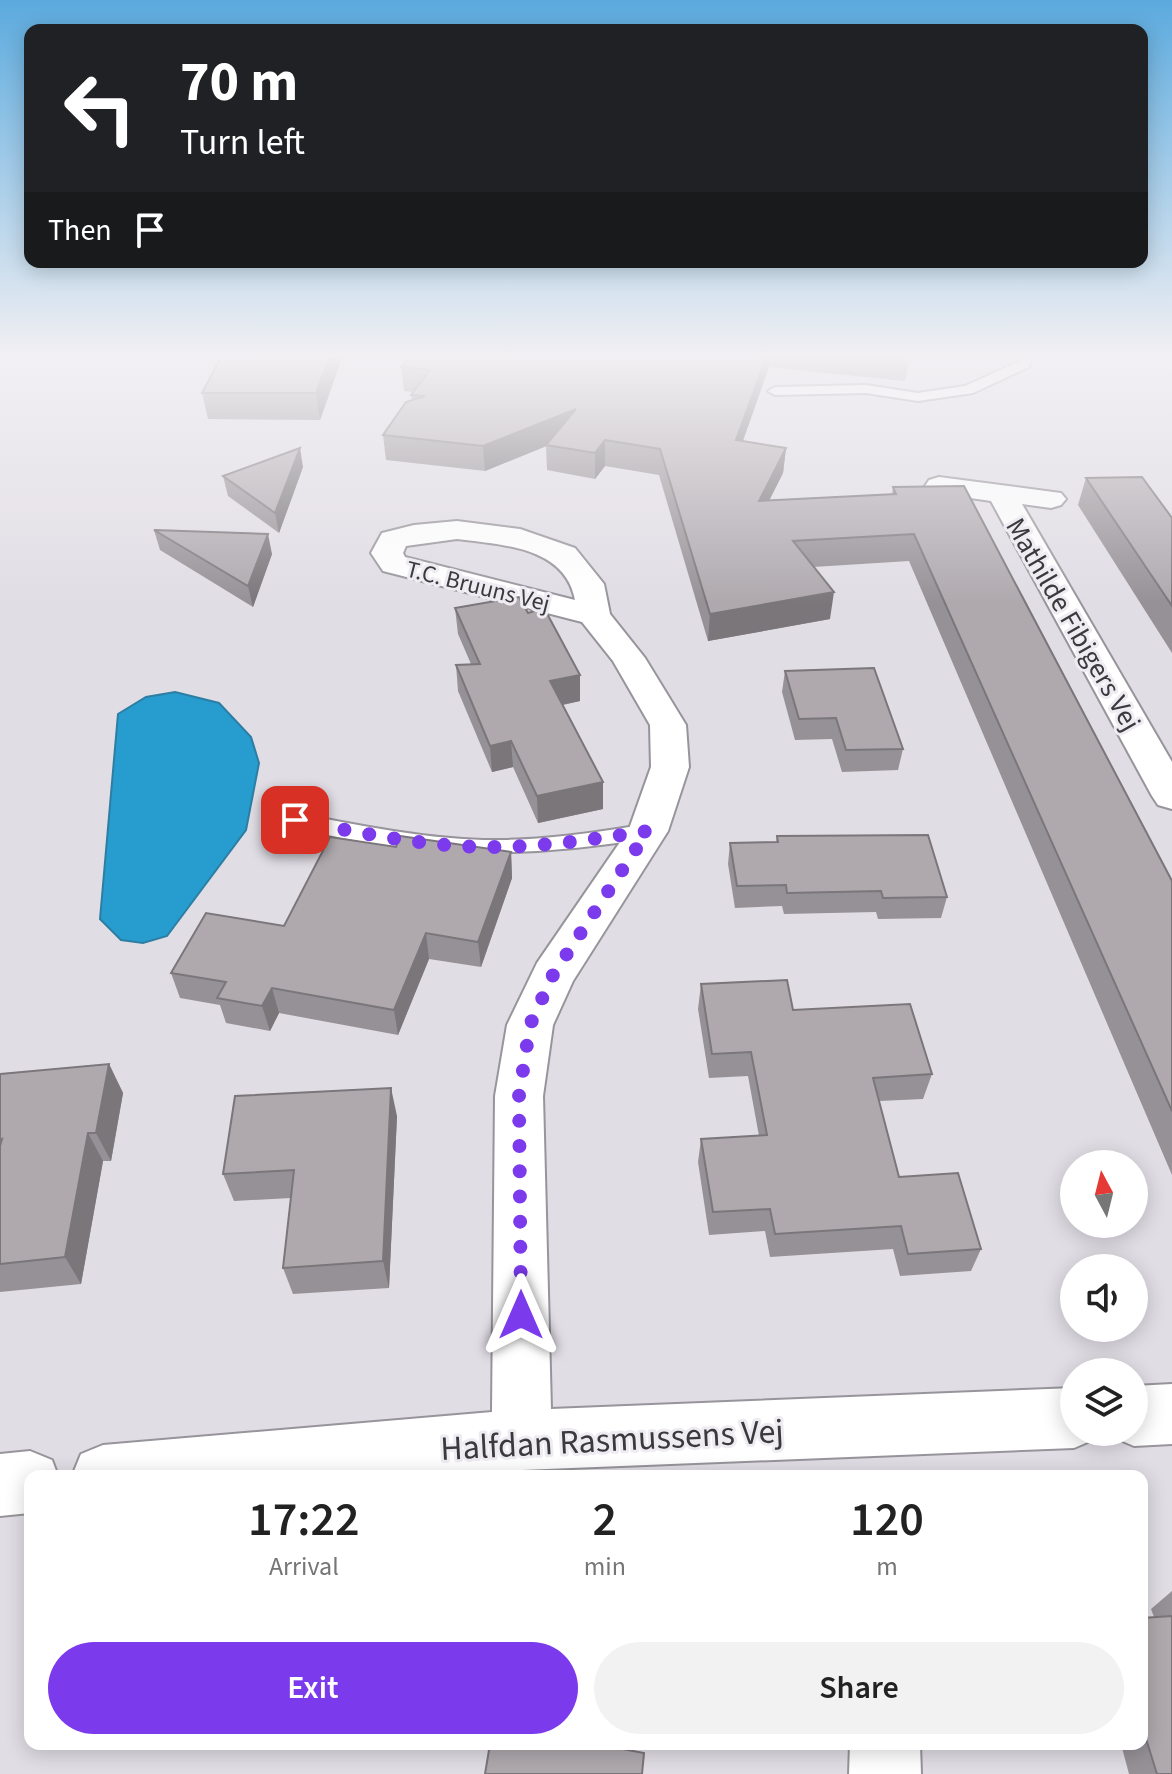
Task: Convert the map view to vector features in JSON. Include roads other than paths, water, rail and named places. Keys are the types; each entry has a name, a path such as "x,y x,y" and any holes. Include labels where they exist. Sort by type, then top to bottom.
{"street":[{"name":"Mathilde Fibigers Vej","path":"939,486 1051,499"},
{"name":"Mathilde Fibigers Vej","path":"1001,493 1172,796"},
{"path":"522,1440 519,1096 530,1025 553,975 648,831 670,767 668,725 628,658 594,615"},
{"path":"1148,1415 1172,1414"},
{"name":"Halfdan Rasmussens Vej","path":"173,1470 522,1440 1060,1419"},
{"path":"0,1485 24,1483"},
{"path":"885,1750 885,1774"}],"lane":[{"path":"295,820 389,839 483,847 572,843 648,831"}],"water":[{"path":"175,692 219,703 251,737 259,763 246,830 167,936 143,943 121,940 100,919 118,714 146,697"}]}
